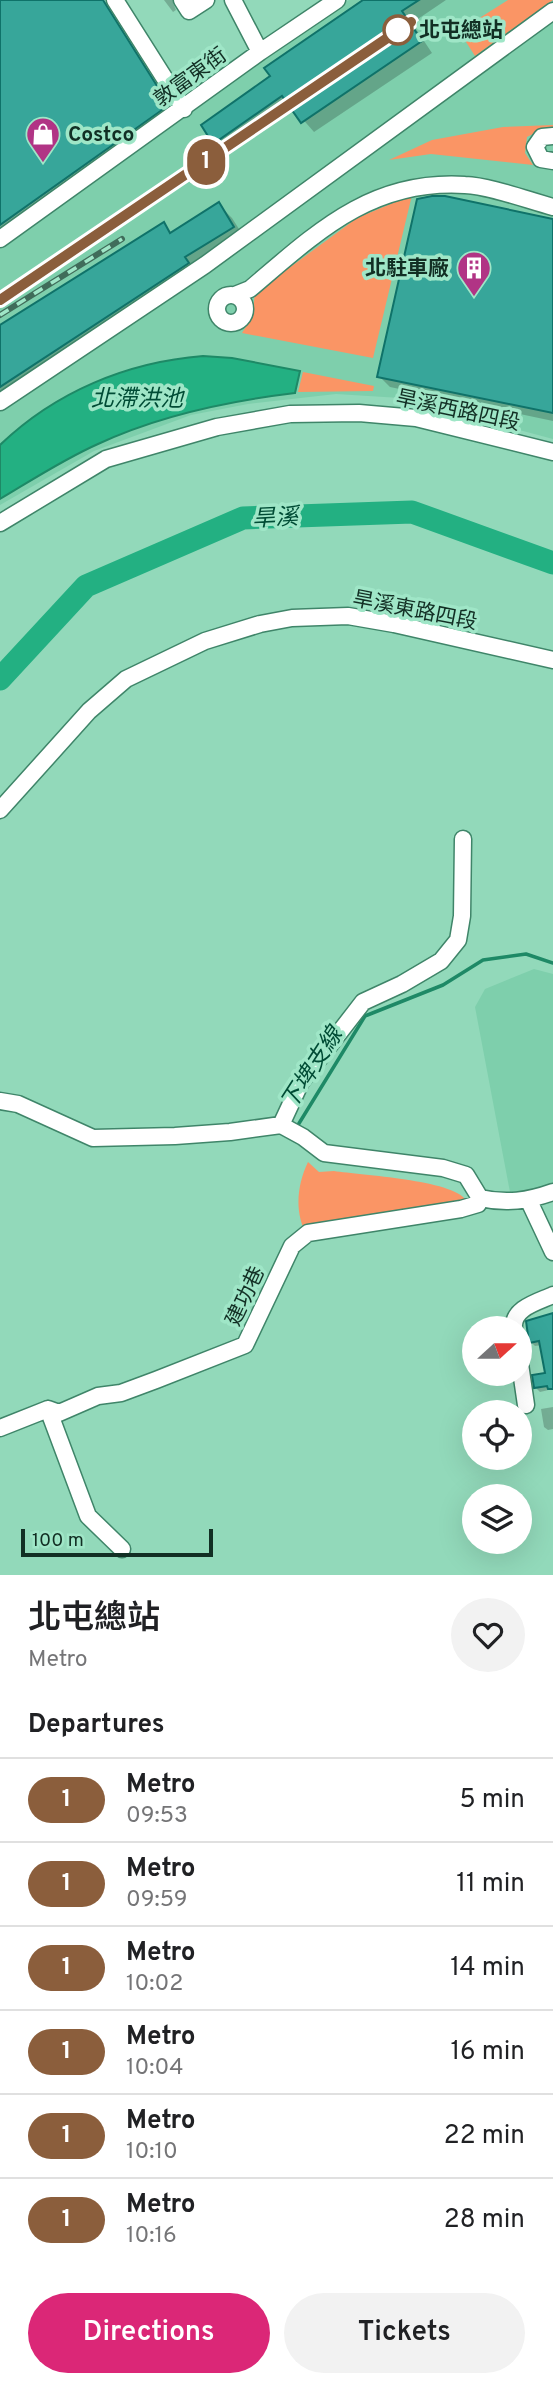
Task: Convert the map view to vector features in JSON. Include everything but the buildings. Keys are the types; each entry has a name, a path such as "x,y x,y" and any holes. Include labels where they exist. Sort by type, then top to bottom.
{"street":[{"path":"115,0 139,46 184,109"},
{"path":"182,0 189,11 206,0"},
{"path":"233,0 260,52"},
{"name":"敦富東街","path":"0,239 260,52 337,0"},
{"path":"0,402 205,265 553,11"},
{"path":"553,136 542,137 535,147 541,159 553,161"},
{"path":"243,296 326,225 355,208 395,191 425,185 467,185 553,207"},
{"name":"旱溪西路四段","path":"0,523 106,459 217,427 290,414 359,413 415,418 553,452"},
{"name":"旱溪東路四段","path":"0,810 89,711 126,679 205,641 260,624 292,618 348,616 553,660"},
{"path":"281,1125 301,1083 363,1002 402,984 441,961 458,940 462,916 463,839"},
{"path":"0,1101 18,1104 93,1138 175,1136 281,1125 324,1153 443,1168 466,1175 480,1198"},
{"name":"建功巷","path":"0,1429 48,1409 59,1413 98,1396 121,1393 245,1345 292,1246 308,1233 461,1209 478,1204 480,1198 499,1202 529,1201 553,1192"},
{"path":"529,1201 553,1252"},
{"path":"517,1316 521,1310 553,1295"},
{"path":"48,1409 88,1516 122,1549"}],"shaded area":[{"path":"349,0 553,0 553,439 400,398 336,394 248,404 191,415 94,451 0,505 0,249 154,135"},
{"path":"508,0 553,0 475,56 459,31"},
{"path":"553,125 553,130 541,130 527,137 525,153 533,165 431,154 389,160 432,140 503,127"},
{"path":"412,195 373,358 242,333 252,317 255,293 357,218"},
{"path":"303,372 374,386 373,391 298,392"},
{"path":"534,969 553,974 553,1189 513,1208 475,1007 485,989"},
{"path":"308,1162 319,1172 334,1171 426,1183 458,1193 466,1200 307,1235 300,1218 298,1199"}],"water":[{"name":"北滯洪池","path":"203,356 232,358 300,371 295,393 220,405 146,425 73,456 0,499 0,445 21,426 68,395 120,373 175,359"}],"waterway":[{"name":"旱溪","path":"0,679 86,586 243,518 412,512 553,563"},
{"name":"下埤支線","path":"295,1125 298,1125 365,1016 443,985 483,960 526,954 553,963"}],"railway":[{"path":"0,300 411,22"},
{"path":"0,315 122,239"}],"metro line":[{"name":"1","path":"0,300 411,22"}],"place":[{"name":"北屯總站","path":"398,30"},
{"name":"Costco","path":"43,164"},
{"name":"北駐車廠","path":"474,298"}]}
